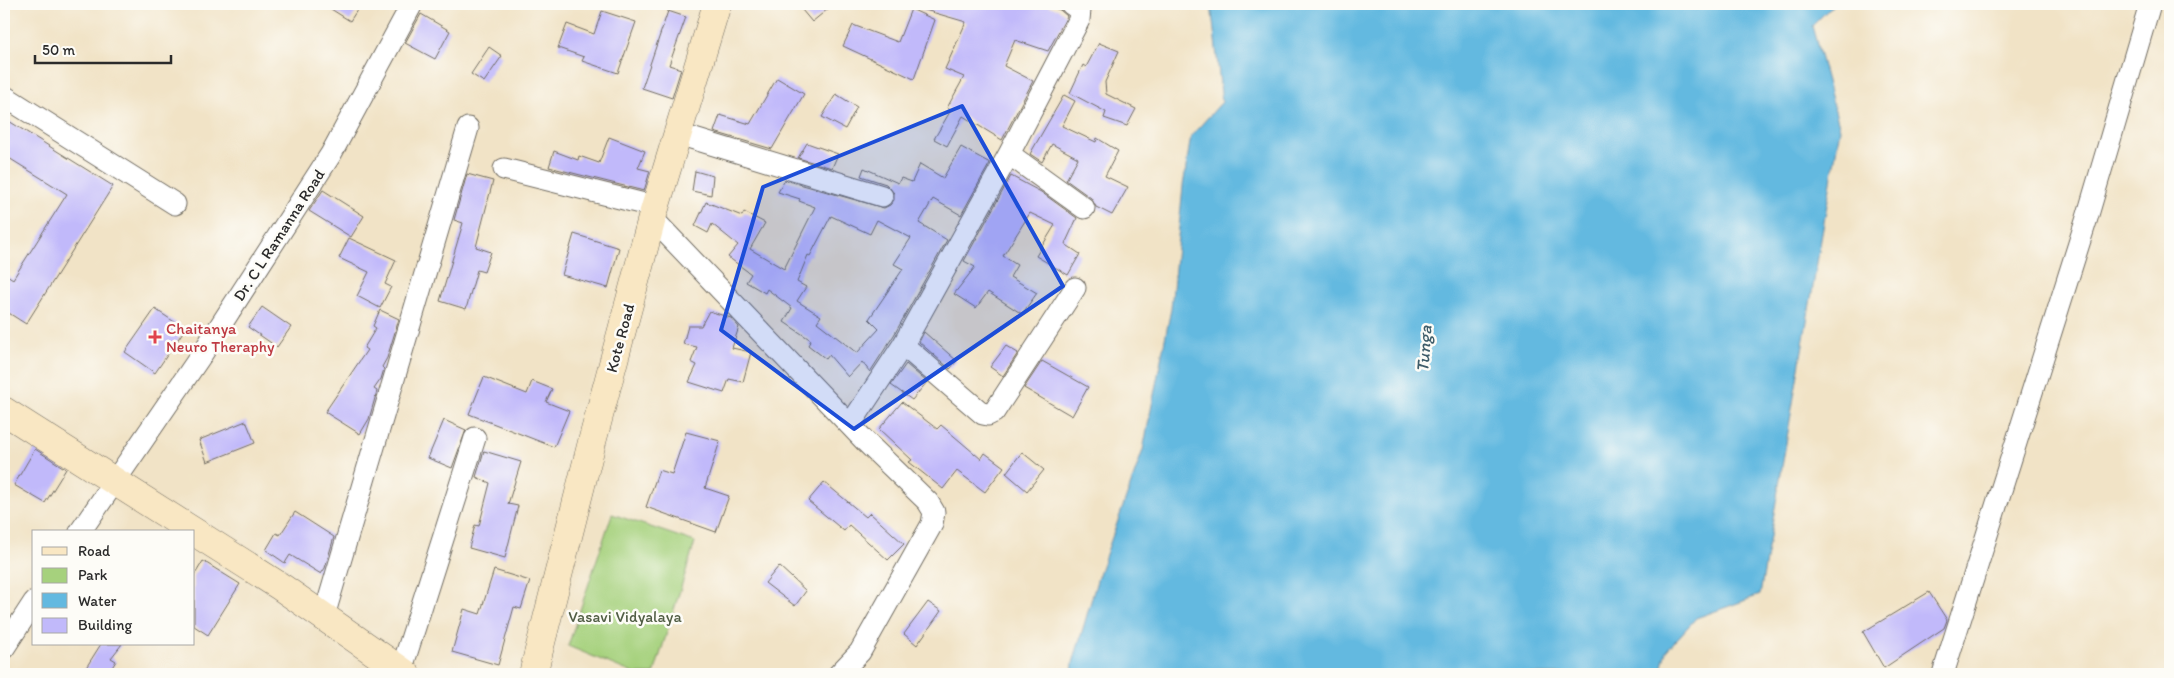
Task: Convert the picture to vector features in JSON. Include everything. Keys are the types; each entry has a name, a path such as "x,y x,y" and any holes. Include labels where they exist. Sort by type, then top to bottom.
{"street":[{"name":"Dr. C L Ramanna Road","path":"81,530 113,481 202,354 331,154 412,4"},
{"name":"Kote Road","path":"533,674 592,442 654,213 717,4"},
{"path":"850,425 903,345 1009,154 1079,20 1080,10 1071,4"},
{"path":"1943,674 2087,218 2150,4"},
{"path":"4,96 175,204"},
{"path":"324,616 468,128"},
{"path":"678,134 882,196"},
{"path":"1009,154 1084,208"},
{"path":"504,169 654,213 850,425 928,502 934,512 932,524 860,652 839,674"},
{"path":"903,345 983,414 988,415 994,412 1075,288"},
{"path":"4,412 190,530"},
{"path":"195,533 324,616 403,672 475,438"},
{"path":"4,648 32,605"}],"highlighted area":[{"path":"962,106 1063,286 854,429 721,330 763,187"}],"green space":[{"name":"Vasavi Vidyalaya","path":"612,514 695,542 654,674 635,674 568,646"}],"water":[{"name":"Tunga","path":"1211,4 1834,4 1812,26 1840,129 1760,595 1696,618 1666,651 1660,674 1072,674 1073,663 1098,577 1143,450 1171,309 1183,186 1191,136 1222,102"}],"building":[{"path":"323,4 361,4 350,21"},
{"path":"797,4 834,4 812,22"},
{"path":"918,4 1043,4 1060,10 1067,16 1048,51 1015,40 1004,66 1033,81 1002,140 963,116 947,146 934,139 951,110 947,108 964,77 945,69 966,22 918,8"},
{"path":"911,9 935,20 914,79 843,46 853,25 898,42"},
{"path":"602,11 636,22 618,73 582,61 584,57 558,48 567,24 594,34"},
{"path":"668,11 686,17 669,65 681,69 672,98 642,88"},
{"path":"421,14 450,31 435,59 405,43"},
{"path":"1099,43 1119,51 1105,82 1106,94 1136,109 1127,126 1104,118 1106,112 1070,93 1083,65 1086,67"},
{"path":"489,47 502,56 484,82 471,74"},
{"path":"777,78 804,94 772,149 714,132 720,115 750,124"},
{"path":"836,94 857,107 845,129 822,117"},
{"path":"1064,95 1075,101 1062,126 1096,142 1097,138 1118,151 1105,176 1128,187 1112,215 1096,207 1091,198 1066,180 1078,158 1052,144 1042,162 1030,154"},
{"path":"4,118 113,186 26,324 4,310 4,273 13,279 67,194 4,155"},
{"path":"609,137 645,151 638,168 650,171 644,191 549,167 554,151 578,160 579,156 599,163"},
{"path":"807,143 838,154 832,168 798,158"},
{"path":"961,147 990,163 961,215 933,199 919,223 947,240 894,335 870,372 862,362 848,377 829,355 826,359 808,345 811,340 784,322 792,308 767,289 765,293 746,282 751,274 728,257 738,245 712,224 708,233 695,226 706,202 742,216 744,212 765,223 750,249 784,269 815,207 799,201 800,199 778,192 785,180 884,208 894,200 894,193 886,184 861,176 864,168 898,183 901,178 912,182 920,164 943,178","holes":["831,216 870,234 877,220 911,238 894,264 903,269 869,319 879,329 857,353 817,322 821,316 797,301 806,287 797,282 808,255 810,256"]},
{"path":"695,171 713,176 711,195 692,191"},
{"path":"467,174 493,181 476,247 491,252 484,272 477,270 466,309 440,301 463,223 454,220"},
{"path":"1011,176 1041,192 1077,218 1065,244 1080,254 1068,275 1036,256 1055,225 1030,213 1003,256 1017,265 1010,277 1037,293 1022,314 988,292 976,308 954,294 975,267 964,261"},
{"path":"323,190 364,216 351,237 309,211"},
{"path":"574,234 619,248 608,288 562,275"},
{"path":"349,238 396,260 385,284 391,287 380,308 357,296 369,272 339,258"},
{"path":"262,307 291,327 277,347 248,327"},
{"path":"155,309 185,329 155,373 125,352"},
{"path":"380,310 399,319 387,358 382,367 384,369 381,379 374,389 377,391 369,419 360,434 325,412 367,350 364,348 376,328 373,326"},
{"path":"709,311 731,318 739,327 732,348 751,352 743,382 729,379 724,393 689,382 697,365 691,362 697,347 683,344 688,326 701,326"},
{"path":"924,332 957,361 950,369 919,342"},
{"path":"1006,346 1018,353 1003,376 990,367"},
{"path":"1042,361 1088,387 1072,416 1024,388"},
{"path":"906,364 927,382 912,400 891,385"},
{"path":"484,377 527,394 532,381 552,389 546,402 569,411 554,447 469,414"},
{"path":"902,402 937,429 941,425 981,459 985,453 1004,467 985,492 957,471 943,489 909,462 912,460 879,429"},
{"path":"444,420 466,430 452,468 428,458"},
{"path":"246,421 255,443 207,462 199,440"},
{"path":"686,432 720,441 705,488 729,496 716,532 646,507 659,470 672,474"},
{"path":"35,449 66,469 45,503 14,485"},
{"path":"484,451 521,462 508,504 518,506 505,558 469,548 475,525 479,526 490,483 476,477"},
{"path":"1022,452 1044,470 1027,491 1006,473"},
{"path":"824,482 866,517 870,513 904,544 888,560 849,525 844,531 808,501"},
{"path":"295,512 334,537 325,568 321,574 290,555 285,563 266,550 276,533 280,535"},
{"path":"203,561 240,584 208,635 195,627 195,574"},
{"path":"779,566 806,591 795,606 765,583"},
{"path":"494,570 530,581 521,609 514,607 498,665 452,652 464,609 480,614"},
{"path":"1929,592 1947,620 1944,628 1884,668 1863,632"},
{"path":"928,602 941,611 917,645 904,634"},
{"path":"100,646 120,646 111,658 116,661 108,674 82,674"}],"place":[{"name":"Chaitanya Neuro Theraphy","path":"155,337"}]}
